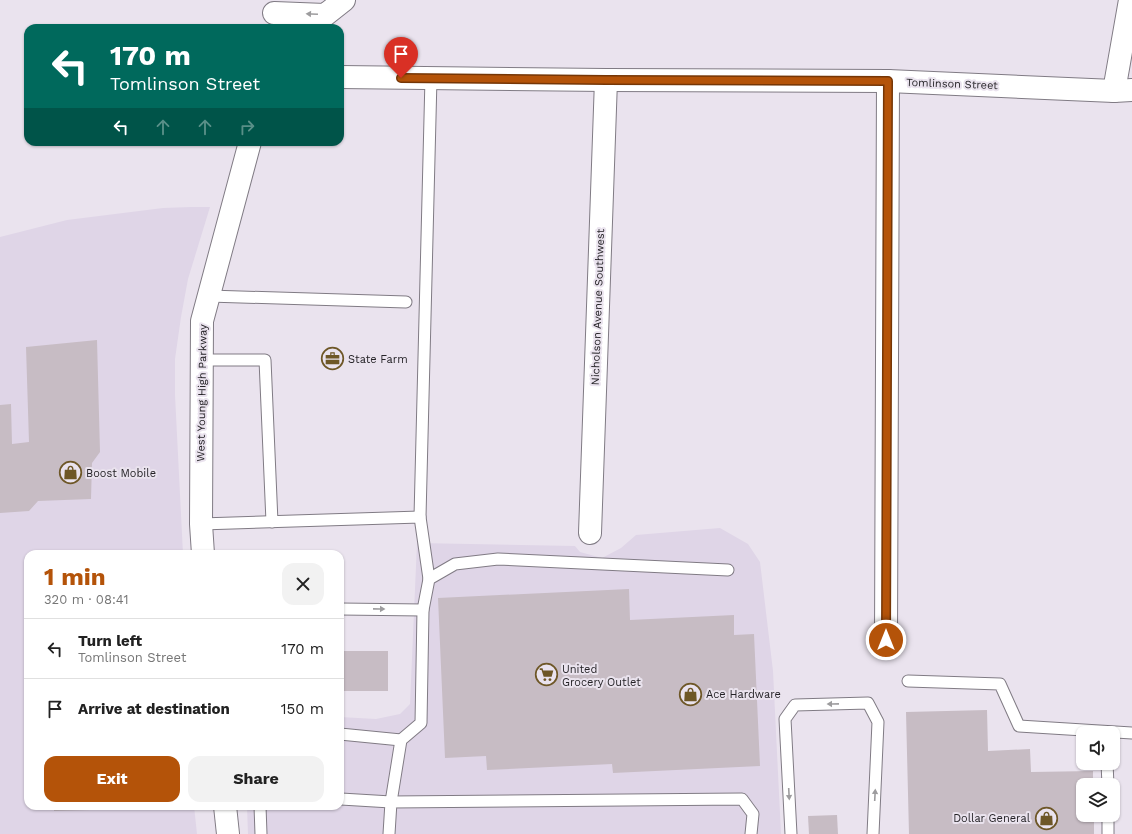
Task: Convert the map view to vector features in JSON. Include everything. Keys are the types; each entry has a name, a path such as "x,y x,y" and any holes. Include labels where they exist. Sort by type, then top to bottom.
{"street":[{"path":"274,14 325,15 344,0"},
{"path":"1123,90 1130,0"},
{"name":"Tomlinson Street","path":"344,77 888,81 1123,90"},
{"name":"Nicholson Avenue Southwest","path":"590,533 606,80"},
{"path":"886,640 888,81"},
{"name":"West Young High Parkway","path":"203,550 201,524 202,321 249,146"},
{"path":"225,810 228,834"}],"lane":[{"path":"389,834 391,802 401,740 421,723 422,610 429,579 420,518 431,78"},
{"path":"209,296 406,302"},
{"path":"202,360 265,360 272,522"},
{"path":"201,524 420,518"},
{"path":"429,579 455,564 498,559 728,570"},
{"path":"344,609 422,610"},
{"path":"908,682 1000,684 1019,726 1076,730"},
{"path":"791,834 785,718 795,705 868,703 878,722 873,834"},
{"path":"1120,733 1132,733"},
{"path":"344,734 401,740"},
{"path":"344,799 391,802 742,799 753,814 751,834"},
{"path":"260,810 261,834"},
{"path":"1108,822 1108,834"}],"shaded area":[{"path":"210,207 188,279 175,359 175,395 183,550 24,550 24,810 194,810 197,834 0,834 0,237 67,220 163,208"},
{"path":"720,528 748,544 760,562 773,671 781,834 248,834 247,810 344,810 344,717 376,719 400,714 410,704 417,543 575,546 580,552 602,558 621,548 636,535"}],"building":[{"path":"97,340 100,452 92,463 91,499 38,501 29,511 0,513 0,405 11,404 12,444 29,442 26,347"},
{"path":"629,589 630,620 734,615 734,635 754,634 760,766 613,773 612,764 487,770 486,756 445,758 438,598"},
{"path":"344,651 388,651 388,691 344,691"},
{"path":"987,710 988,751 1030,749 1031,772 1093,771 1093,778 1076,778 1076,822 1094,822 1094,834 909,834 906,712"},
{"path":"54,810 90,810 54,811"},
{"path":"837,815 838,834 809,834 808,816"}],"place":[{"name":"State Farm","path":"332,359"},
{"name":"Boost Mobile","path":"70,473"},
{"name":"United Grocery Outlet","path":"546,675"},
{"name":"Ace Hardware","path":"690,694"},
{"name":"Dollar General","path":"1046,818"}],"route":[{"path":"401,78 888,81 886,640"}]}
